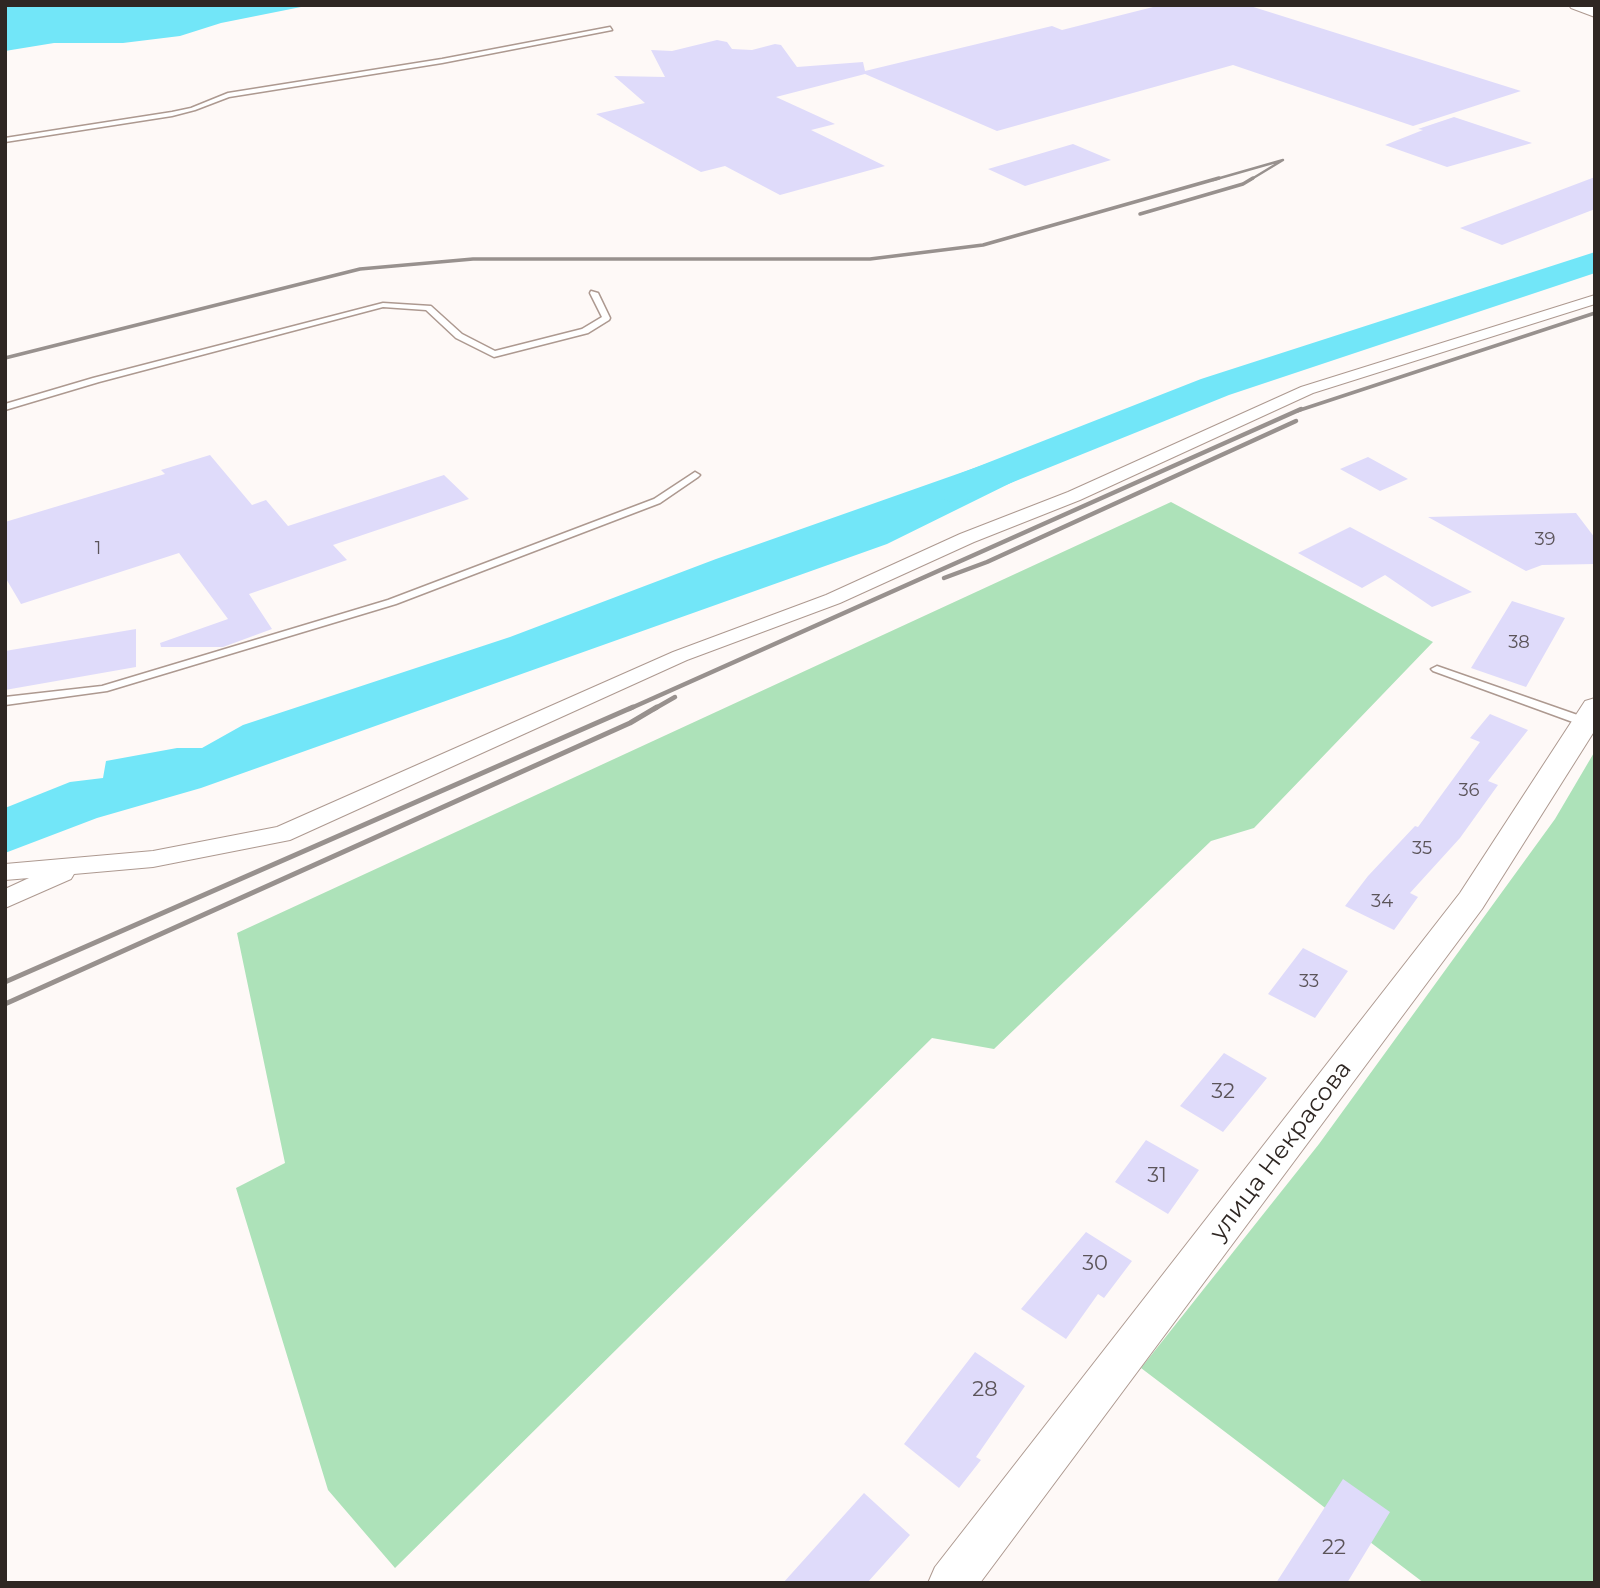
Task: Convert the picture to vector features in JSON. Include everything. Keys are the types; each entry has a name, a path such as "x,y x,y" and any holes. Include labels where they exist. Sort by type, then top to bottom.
{"main road":[{"path":"1577,5 1595,12"}],"street":[{"path":"6,872 153,859 282,834 680,656 833,599 967,538 1074,496 1307,390 1595,299"},
{"name":"улица Некрасова","path":"951,1583 1471,901 1590,715"},
{"path":"5,899 82,865"}],"lane":[{"path":"5,140 172,114 193,110 228,95 442,61 610,29"},
{"path":"5,407 383,304 428,308 459,336 494,354 584,331 606,318 594,293"},
{"path":"5,701 103,689 392,602 657,500 695,475"},
{"path":"1437,669 1590,715"}],"green space":[{"path":"1171,502 1433,642 1254,828 1211,841 994,1049 932,1038 395,1568 328,1490 236,1188 285,1163 237,933"},
{"path":"1595,751 1595,1583 1424,1583 1141,1368 1319,1144 1555,819"}],"water":[{"path":"5,5 311,5 221,23 180,36 123,43 54,43 5,51"},
{"path":"1020,456 1037,470 887,544 201,788 97,818 5,853 5,808 70,782 103,778 106,761 177,748 202,748 243,725 510,637 716,559 997,460"}],"building":[{"path":"1161,5 1247,5 1521,91 1413,126 1233,65 997,131 865,74 776,97 835,124 811,130 885,166 780,195 725,166 701,172 596,114 645,103 614,76 665,77 651,50 672,51 717,40 727,42 732,49 752,50 775,44 781,45 797,67 863,62 865,71 1052,26 1062,30"},
{"path":"1454,117 1532,143 1447,167 1385,145 1423,130 1418,129"},
{"path":"1073,144 1111,160 1025,186 988,169"},
{"path":"1595,177 1595,209 1502,245 1460,228"},
{"path":"210,455 252,505 266,500 288,526 444,475 469,499 333,545 347,560 249,594 272,629 223,647 161,647 160,643 228,619 179,553 21,604 5,577 5,522 165,474 161,470"},
{"path":"1368,457 1408,479 1380,491 1340,469"},
{"path":"1576,513 1595,538 1595,564 1542,565 1526,571 1428,517"},
{"path":"1350,527 1472,592 1432,607 1385,575 1362,588 1298,553"},
{"path":"1512,601 1565,618 1526,687 1471,668"},
{"path":"136,629 136,667 5,690 5,651"},
{"path":"1490,714 1528,730 1488,781 1498,785 1460,838 1410,893 1418,897 1394,930 1345,906 1368,876 1415,826 1418,827 1480,742 1470,738"},
{"path":"1303,948 1348,971 1315,1018 1268,994"},
{"path":"1224,1053 1267,1078 1223,1132 1180,1106"},
{"path":"1146,1140 1199,1170 1168,1214 1115,1182"},
{"path":"1086,1232 1132,1261 1104,1298 1098,1294 1066,1339 1021,1309"},
{"path":"975,1352 1025,1386 976,1457 981,1460 959,1488 904,1444"},
{"path":"1343,1479 1390,1512 1347,1583 1276,1583"},
{"path":"864,1493 910,1535 867,1583 783,1583"}],"waterway":[{"path":"956,490 1215,387 1595,262"}],"railway":[{"path":"1213,180 1283,160 1250,180"},
{"path":"5,358 360,269 473,259 870,259 983,245 1219,178"},
{"path":"1140,214 1243,184 1253,178"},
{"path":"1297,411 1595,313"},
{"path":"629,709 1301,409"},
{"path":"944,578 987,562 1296,421"},
{"path":"654,709 675,697"},
{"path":"5,982 633,707"},
{"path":"5,1004 630,723 657,707"}]}
